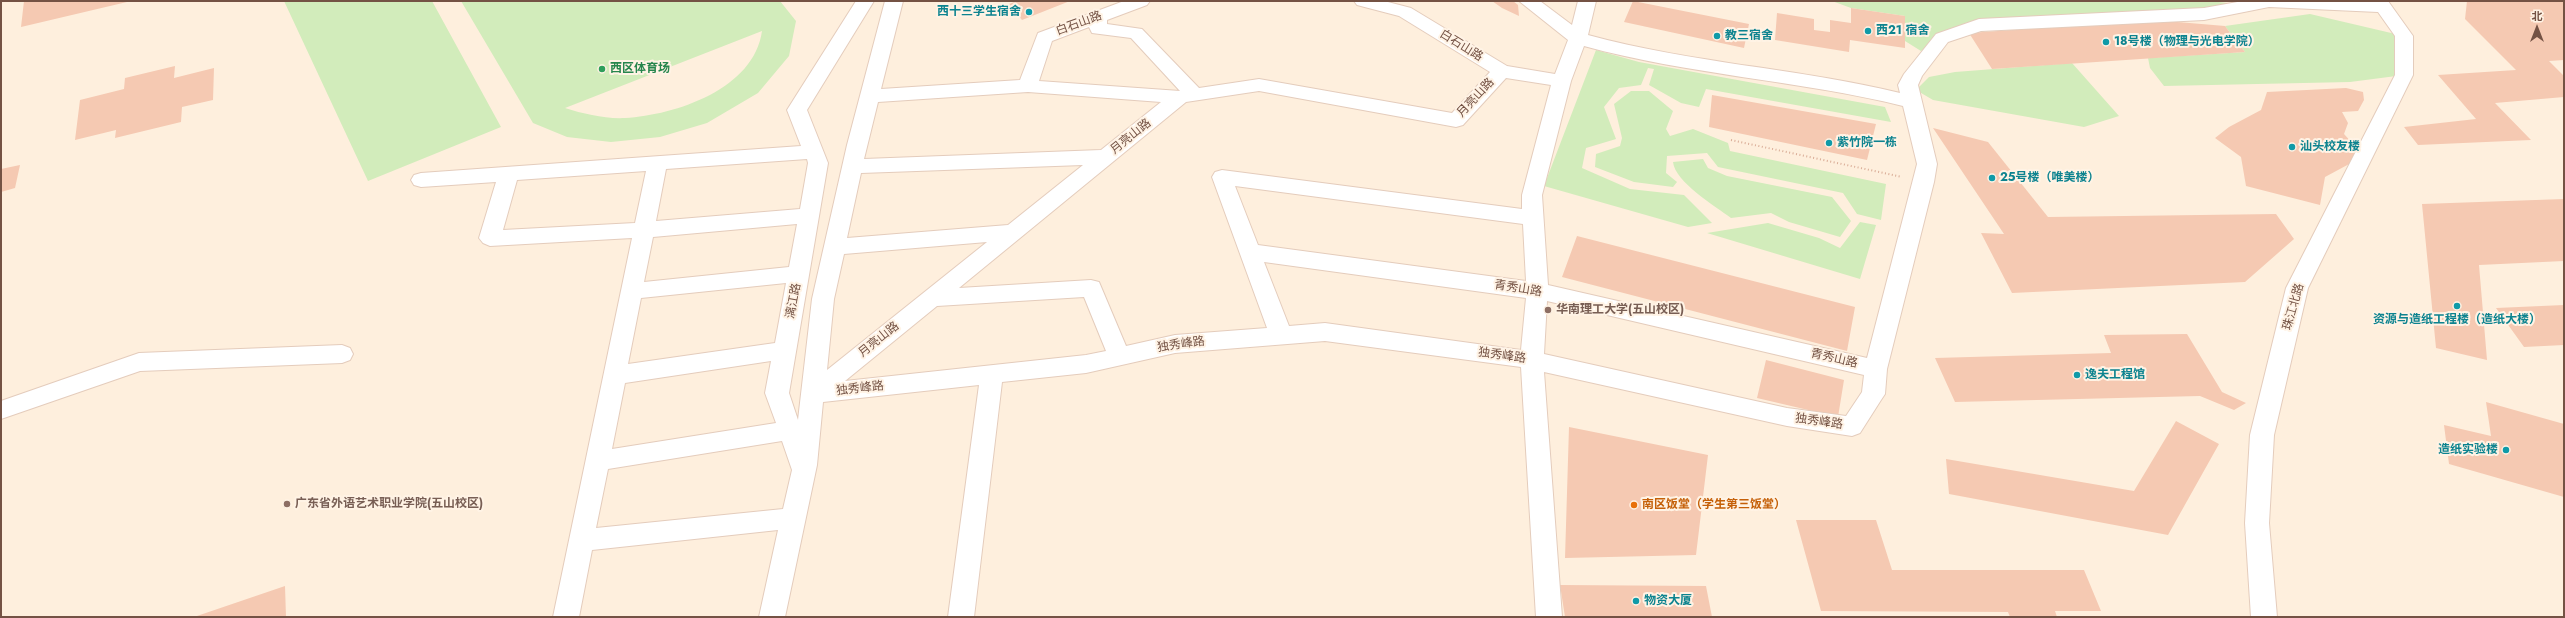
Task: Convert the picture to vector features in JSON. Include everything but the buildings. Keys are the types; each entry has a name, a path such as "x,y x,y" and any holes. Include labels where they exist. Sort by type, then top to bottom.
{"street":[{"name":"漓江路","path":"804,470 777,393 800,274 818,163 797,110 864,1"},
{"path":"772,617 804,470 823,299 852,166 894,1"},
{"name":"白石山路","path":"1028,86 1044,37 1141,1"},
{"name":"白石山路","path":"1363,1 1405,12 1502,71 1562,81"},
{"path":"1528,1 1578,38 1636,54 1846,86 1912,102"},
{"path":"1549,617 1532,360 1537,291 1532,195 1562,81 1578,38 1587,1"},
{"name":"独秀峰路","path":"813,394 1086,364 1175,344 1325,332 1532,360 1787,417 1852,426 1873,394 1876,369 1924,182 1927,164 1908,85 1913,74 1942,38 1979,25 2204,14 2264,1 2382,4"},
{"name":"珠江北路","path":"2264,617 2257,523 2262,435 2297,288 2404,75 2404,36 2382,4"},
{"path":"1098,17 1098,29 1136,33 1188,96"},
{"name":"月亮山路","path":"813,394 1106,157 1188,96 1259,86 1456,120 1502,71"},
{"path":"870,96 1028,86 1188,96"},
{"path":"421,180 814,152"},
{"path":"852,166 1106,157"},
{"path":"566,617 657,164"},
{"path":"508,175 490,238 644,230 810,216"},
{"path":"1281,336 1222,177 1534,218"},
{"path":"835,247 1013,232"},
{"name":"青秀山路","path":"1250,252 1537,291 1876,369"},
{"path":"632,291 800,274"},
{"path":"931,298 1091,288 1119,356"},
{"path":"615,375 785,350"},
{"path":"1,410 139,362 342,354"},
{"path":"961,617 992,374"},
{"path":"598,461 790,430"},
{"path":"582,540 794,518"}],"path":[{"path":"1731,140 1924,182"}],"green space":[{"path":"284,1 432,1 501,127 368,181"},
{"path":"461,1 780,1 796,21 789,56 758,93 707,123 660,137 611,142 567,137 533,123","holes":["762,31 756,51 744,69 729,83 710,95 667,111 645,116 610,118 595,116 565,108"]},
{"path":"1832,1 2209,1 2237,4 2156,15 1965,23 1921,51 1905,41 1905,16 1851,8"},
{"path":"2310,14 2404,36 2404,75 2350,82 2164,86 2150,68 2148,58 2245,52 2225,26"},
{"path":"1596,50 1639,62 1885,107 1891,122 1706,89 1699,107 1681,103 1649,85 1654,69 1648,68 1641,85 1619,88 1604,107 1616,139 1586,148 1582,168 1630,189 1684,195 1712,223 1688,227 1544,186"},
{"path":"2072,63 2119,116 2084,127 1933,100 1916,90 1929,77 1955,72"},
{"path":"1631,91 1649,91 1673,111 1666,129 1670,136 1693,129 1728,143 1730,151 1886,184 1881,220 1857,214 1843,193 1718,167 1707,153 1667,156 1666,173 1677,182 1673,187 1634,182 1595,167 1596,154 1620,146 1622,138 1614,104"},
{"path":"1703,159 1708,168 1727,176 1832,197 1851,221 1840,237 1789,222 1771,213 1731,218 1688,185 1675,170 1673,162"},
{"path":"1860,222 1876,225 1860,279 1707,233 1768,223 1819,238 1840,248"}],"place":[{"name":"西十三学生宿舍","path":"1029,12"},
{"name":"西21 宿舍","path":"1868,31"},
{"name":"教三宿舍","path":"1717,36"},
{"name":"18号楼（物理与光电学院）","path":"2106,42"},
{"name":"西区体育场","path":"602,69"},
{"name":"紫竹院一栋","path":"1829,143"},
{"name":"汕头校友楼","path":"2292,147"},
{"name":"25号楼（唯美楼）","path":"1992,178"},
{"name":"资源与造纸工程楼（造纸大楼）","path":"2457,306"},
{"name":"华南理工大学(五山校区)","path":"1548,310"},
{"name":"逸夫工程馆","path":"2077,375"},
{"name":"造纸实验楼","path":"2506,450"},
{"name":"广东省外语艺术职业学院(五山校区)","path":"287,504"},
{"name":"南区饭堂（学生第三饭堂）","path":"1634,505"},
{"name":"物资大厦","path":"1636,601"}]}
